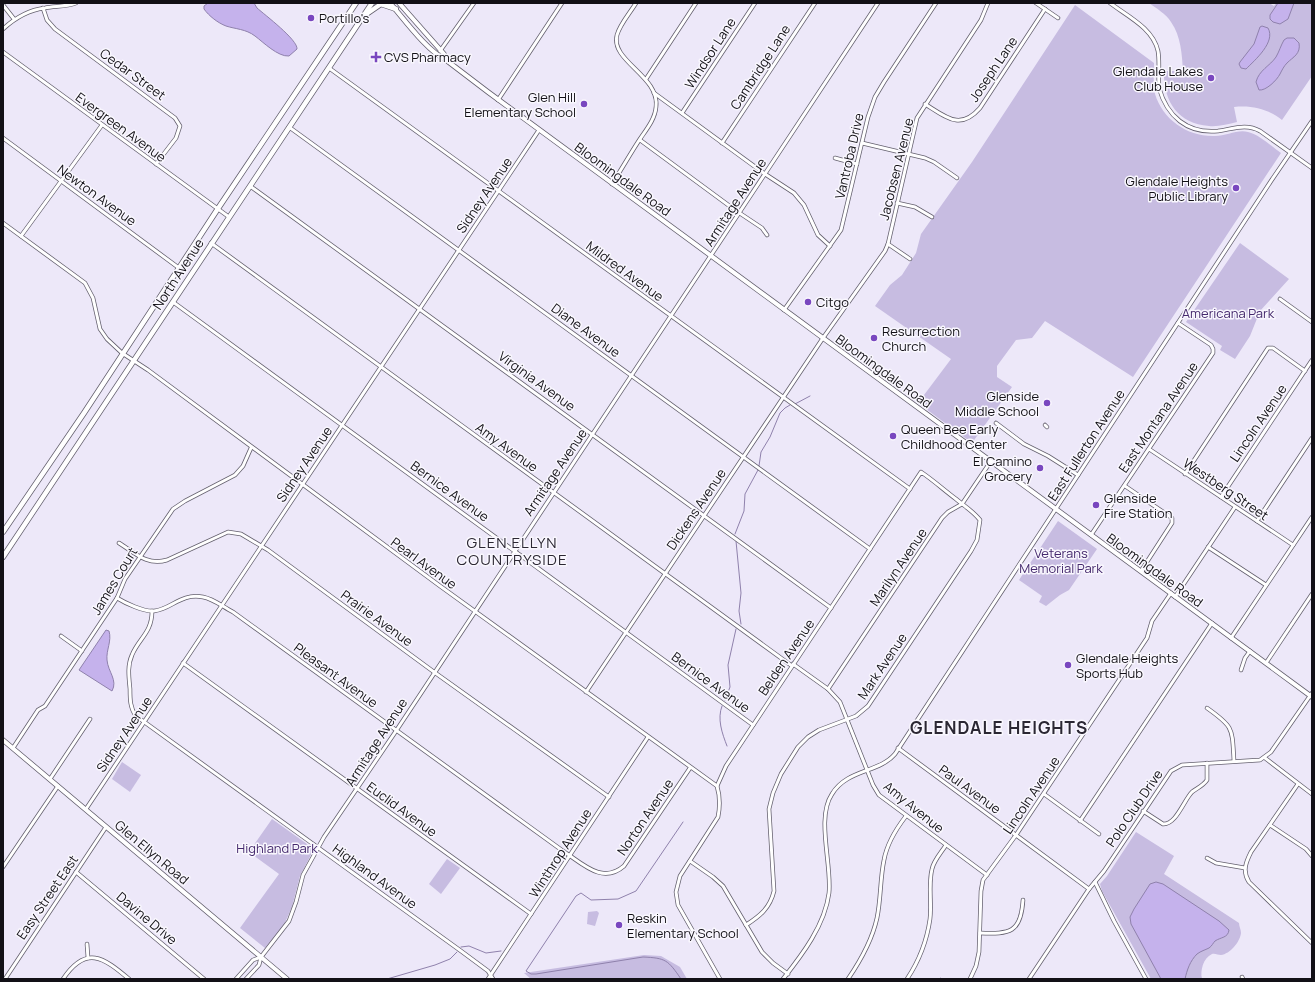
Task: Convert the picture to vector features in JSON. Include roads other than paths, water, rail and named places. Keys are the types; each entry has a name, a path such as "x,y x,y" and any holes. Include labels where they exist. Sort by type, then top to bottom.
{"main road":[{"name":"North Avenue","path":"3,532 84,413 122,353 356,3"},
{"name":"North Avenue","path":"3,557 372,3"},
{"name":"Bloomingdale Road","path":"390,3 440,57 1056,510 1311,695"},
{"name":"Bloomingdale Road","path":"399,3 446,60"},
{"path":"364,16 381,4 396,9"},
{"name":"Glen Ellyn Road","path":"3,740 287,979"}],"street":[{"path":"3,29 14,19 31,11 43,8 67,6 76,3"},
{"path":"440,51 474,3"},
{"path":"498,100 562,3"},
{"path":"612,184 651,123 656,108 654,93 646,79 621,53 616,43 617,34 620,28 636,3"},
{"path":"646,79 696,3"},
{"name":"Windsor Lane","path":"682,113 755,3"},
{"name":"Cambridge Lane","path":"722,142 815,3"},
{"name":"Armitage Avenue","path":"246,979 259,965 261,957 288,921 296,902 303,875 318,848 878,3"},
{"name":"Jacobsen Avenue","path":"823,338 881,258 888,244 915,123 981,20 988,3"},
{"path":"1036,3 1058,18"},
{"path":"1110,3 1144,28 1153,39 1158,51 1160,94 1169,111 1179,120 1191,127 1204,131 1241,126 1253,128 1260,131 1312,168"},
{"name":"Vantroba Drive","path":"784,310 838,235 842,226 870,109 880,88 935,4"},
{"path":"3,5 14,19"},
{"name":"Cedar Street","path":"43,8 47,20 55,29 172,115 180,126 176,138 156,164"},
{"name":"Joseph Lane","path":"926,104 945,117 954,120 963,121 972,117 980,108 1045,9"},
{"name":"Evergreen Avenue","path":"3,52 228,218"},
{"name":"Mildred Avenue","path":"329,68 670,317 910,489"},
{"path":"654,93 799,197 818,235 830,246"},
{"name":"East Fullerton Avenue","path":"783,979 788,974 817,930 826,906 829,888 825,817 829,799 840,784 851,776 881,765 888,760 898,748 1312,121"},
{"path":"22,236 102,125"},
{"name":"Diane Avenue","path":"289,127 870,549"},
{"name":"Sidney Avenue","path":"86,809 222,606 260,546 302,486 539,130"},
{"name":"Newton Avenue","path":"3,138 179,268"},
{"path":"640,140 762,228 767,235"},
{"path":"862,143 925,158 934,162 958,178"},
{"path":"835,158 857,164"},
{"name":"Virginia Avenue","path":"250,186 831,608"},
{"path":"897,203 915,207 932,217"},
{"name":"Pearl Avenue","path":"3,223 84,283 93,298 100,329 107,339 122,353 302,486 690,768 717,786"},
{"name":"Amy Avenue","path":"211,243 665,574 828,689 840,702 866,770 879,795 986,875"},
{"path":"888,244 910,259"},
{"path":"1280,300 1312,322"},
{"name":"Bernice Avenue","path":"173,302 753,724"},
{"name":"East Montana Avenue","path":"1092,535 1213,353 1214,349 1211,345 1178,323"},
{"name":"Dickens Avenue","path":"586,692 823,338"},
{"path":"1185,474 1267,349 1270,347 1273,348 1305,371"},
{"name":"Lincoln Avenue","path":"1221,497 1312,360"},
{"path":"996,423 1024,444 1048,456 1078,475"},
{"path":"1257,521 1312,438"},
{"name":"James Court","path":"13,748 38,710 45,706 82,651 116,598 125,579 173,509 185,501 235,476 243,466 251,448"},
{"name":"Westberg Street","path":"1149,449 1293,545"},
{"name":"Marilyn Avenue","path":"828,689 942,518 948,512 962,504 991,461"},
{"name":"Belden Avenue","path":"720,979 682,913 676,899 679,879 718,817 719,804 717,786 726,766 921,472 944,488 962,504"},
{"path":"1125,486 1172,518 1172,523 1141,571"},
{"name":"Mark Avenue","path":"746,925 759,917 766,910 774,891 769,808 773,793 781,774 798,747 808,737 819,730 859,714 868,706 974,546 980,520 962,504"},
{"path":"1175,596 1235,507"},
{"path":"1231,638 1312,516"},
{"name":"Prairie Avenue","path":"119,542 140,556 159,563 228,532 241,534 260,546 609,797"},
{"path":"1208,547 1266,585"},
{"name":"Lincoln Avenue","path":"970,979 978,958 982,883 986,875 1044,794 1147,638 1152,621 1171,593"},
{"path":"1266,663 1312,594"},
{"name":"Pleasant Avenue","path":"152,611 190,597 204,597 211,599 239,617 570,856"},
{"path":"116,598 132,606 152,611"},
{"name":"Highland Avenue","path":"152,611 152,621 150,627 132,654 129,669 131,705 136,716 461,951 488,971 493,979"},
{"path":"1080,820 1212,623"},
{"path":"61,636 82,651"},
{"path":"1241,670 1245,658 1250,651"},
{"name":"Euclid Avenue","path":"183,663 531,914"},
{"path":"1311,695 1271,752 1265,758 1312,794"},
{"path":"1207,708 1223,719 1230,727 1232,733 1234,761"},
{"path":"50,779 90,719"},
{"name":"Winthrop Avenue","path":"488,979 648,737"},
{"name":"Paul Avenue","path":"898,748 1089,889"},
{"name":"Polo Club Drive","path":"1029,979 1171,771 1182,764 1260,760 1265,758"},
{"path":"1143,811 1163,824 1166,825 1172,822 1192,792 1207,780 1207,763"},
{"name":"Norton Avenue","path":"570,856 598,873 607,874 619,870 626,863 690,768"},
{"path":"1298,784 1251,852 1245,868 1246,878 1249,882 1312,943"},
{"path":"3,867 58,786"},
{"path":"1044,794 1099,834"},
{"path":"848,979 862,957 872,934 880,902 883,866 886,852 896,830 906,816"},
{"path":"1270,825 1306,849 1312,856"},
{"name":"Easy Street East","path":"5,979 106,827"},
{"path":"907,979 919,959 927,935 930,918 932,870 946,845"},
{"path":"1207,858 1216,863 1245,868"},
{"path":"690,861 720,883 762,952 773,963 788,974"},
{"name":"Davine Drive","path":"76,872 204,979"},
{"path":"1095,882 1114,922 1146,979"},
{"path":"980,933 1004,933 1014,927 1021,917 1023,900"},
{"path":"87,944 88,958"},
{"name":"Armitage Avenue","path":"236,979 253,960 261,957"},
{"path":"63,979 73,965 88,958 106,961 129,979"}],"waterway":[{"path":"795,404 810,396"},
{"path":"759,466 761,452 770,437 780,413 790,405"},
{"path":"735,534 744,511 745,494 758,470"},
{"path":"736,541 741,593 739,611 741,624"},
{"path":"725,700 730,687 728,665 736,629"},
{"path":"722,706 720,721 727,746"},
{"path":"681,979 666,961 657,958 643,957 536,974 531,974 526,971 576,896 581,893 591,900 618,899 636,891 683,822"},
{"path":"461,947 469,946 486,953 501,951"},
{"path":"387,979 435,965 450,959 457,952"}],"place":[{"name":"Portillo's","path":"311,18"},
{"name":"CVS Pharmacy","path":"376,57"},
{"name":"Glendale Lakes Club House","path":"1211,78"},
{"name":"Glen Hill Elementary School","path":"584,104"},
{"name":"Glendale Heights Public Library","path":"1236,188"},
{"name":"Citgo","path":"808,302"},
{"name":"Resurrection Church","path":"874,338"},
{"name":"Glenside Middle School","path":"1047,403"},
{"name":"Queen Bee Early Childhood Center","path":"893,436"},
{"name":"El Camino Grocery","path":"1040,468"},
{"name":"Glenside Fire Station","path":"1096,505"},
{"name":"Glendale Heights Sports Hub","path":"1068,665"},
{"name":"Reskin Elementary School","path":"619,925"}],"district":[{"name":"GLEN ELLYN COUNTRYSIDE","path":"512,552"},
{"name":"GLENDALE HEIGHTS","path":"999,728"}],"park label":[{"name":"Americana Park","path":"1228,313"},
{"name":"Veterans Memorial Park","path":"1061,560"},
{"name":"Highland Park","path":"277,848"}]}
